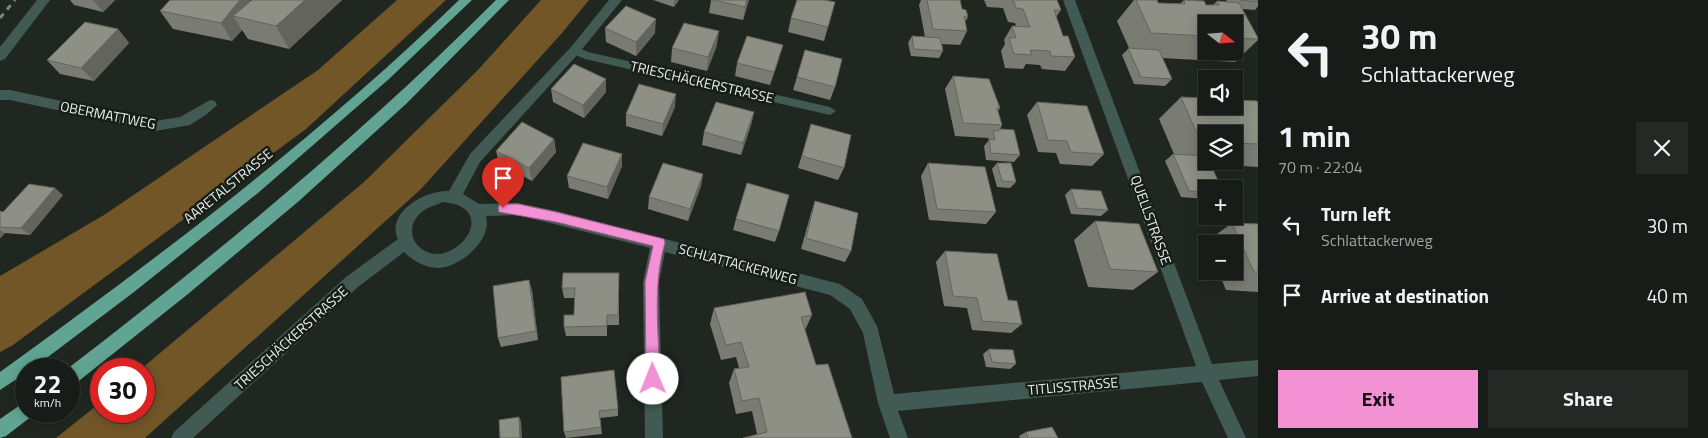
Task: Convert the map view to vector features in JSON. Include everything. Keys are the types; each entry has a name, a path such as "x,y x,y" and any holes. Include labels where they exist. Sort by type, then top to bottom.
{"highway":[{"name":"AARETALSTRASSE","path":"0,382 140,279 259,184 389,72 466,0"},
{"path":"80,369 232,248 322,172 422,80 503,0"},
{"path":"0,430 15,418"}],"street":[{"path":"0,56 44,0"},
{"path":"454,196 475,158 575,50 616,0"},
{"name":"QUELLSTRASSE","path":"1069,0 1207,373 1237,438"},
{"name":"OBERMATTWEG","path":"0,95 10,95 155,126 179,124 192,119 210,104"},
{"path":"442,196 454,196 467,201 476,210 480,222 477,236 468,248 455,257 431,260 420,257 411,251 405,243 403,233 405,222 419,204 442,196"},
{"name":"SCHLATTACKERWEG","path":"476,210 518,209 660,243 834,289 856,304 871,331 888,403 899,438"},
{"name":"TRIESCHÄCKERSTRASSE","path":"180,438 352,282 405,243"},
{"path":"654,438 652,282 655,257 660,243"},
{"name":"TITLISSTRASSE","path":"888,403 1258,368"}],"lane":[{"name":"TRIESCHÄCKERSTRASSE","path":"575,50 585,55 830,111"}],"shaded area":[{"path":"397,0 446,0 306,129 13,345 0,352 0,276 104,215 318,70"},
{"path":"541,0 589,0 562,33 421,189 145,438 56,438 75,423 80,423 80,419 90,411 90,423 155,423 154,358 364,182 477,71"}],"building":[{"path":"170,0 240,0 221,23 160,11"},
{"path":"252,0 305,0 276,26 233,16"},
{"path":"713,0 747,0 745,7"},
{"path":"797,0 835,2 828,27 791,18"},
{"path":"927,0 960,0 962,9 966,10 968,17 964,16 967,31 933,29"},
{"path":"1013,0 1057,0 1061,10 1054,10 1063,36 1068,36 1075,57 1051,56 1050,51 1030,50 1032,55 1014,54 1009,38 1016,38 1012,26 1030,27 1023,9 1016,8"},
{"path":"1136,0 1157,0 1158,3 1185,4 1184,0 1204,1 1206,5 1219,5 1217,1 1239,3 1258,39 1243,38 1243,15 1198,15 1198,36 1151,33"},
{"path":"1240,0 1258,0 1258,2"},
{"path":"626,6 656,19 636,42 605,28"},
{"path":"85,22 118,29 81,68 47,60"},
{"path":"684,23 719,31 708,57 672,48"},
{"path":"747,36 783,45 774,72 737,63"},
{"path":"912,36 940,38 943,51 914,49"},
{"path":"1128,48 1159,50 1172,79 1141,77"},
{"path":"805,50 842,59 835,87 797,77"},
{"path":"574,64 606,79 583,105 551,89"},
{"path":"953,76 989,79 1000,108 997,108 1002,125 963,123"},
{"path":"639,84 676,94 663,124 626,114"},
{"path":"1181,97 1198,98 1198,115 1243,115 1243,100 1257,101 1258,144 1243,143 1243,125 1198,125 1198,135"},
{"path":"716,102 754,112 743,143 704,132"},
{"path":"1037,102 1087,106 1104,154 1071,152 1067,141 1048,140"},
{"path":"522,122 554,139 529,168 496,151"},
{"path":"811,124 851,135 844,168 802,156"},
{"path":"1000,129 1014,130 1020,155 991,153 989,139 995,140 993,131"},
{"path":"583,143 622,154 607,187 567,176"},
{"path":"1173,154 1198,156 1198,170 1213,170 1218,180 1198,180 1198,192 1189,191"},
{"path":"663,163 703,174 690,209 649,197"},
{"path":"928,163 985,167 996,212 937,209"},
{"path":"997,163 1011,163 1016,182 1002,181"},
{"path":"747,183 789,195 779,231 736,219"},
{"path":"29,184 55,188 21,228 0,227 0,211 3,212"},
{"path":"1071,189 1101,191 1108,210 1077,208"},
{"path":"815,201 858,213 851,251 806,238"},
{"path":"1095,221 1139,224 1158,272 1110,269"},
{"path":"1258,224 1258,272 1254,272 1243,248 1243,235 1237,235 1233,225"},
{"path":"945,251 997,254 1008,300 1017,301 1022,324 982,321 977,298 953,296"},
{"path":"563,273 619,273 618,315 607,315 607,326 564,327 564,315 574,315 575,288 562,288"},
{"path":"529,280 536,331 498,338 493,286"},
{"path":"805,292 812,315 801,317 816,365 828,364 852,438 743,438 767,432 759,398 742,401 734,369 749,367 741,342 726,345 714,308"},
{"path":"989,349 1013,350 1016,364 992,362"},
{"path":"614,370 618,409 599,411 601,427 564,432 561,377"},
{"path":"519,417 520,438 500,438 499,420"},
{"path":"1052,427 1058,438 1028,438 1026,432"}],"railway":[{"path":"0,18 15,0"}],"route":[{"path":"503,208 518,209 556,217 660,243 655,257 652,282 653,379"}]}
